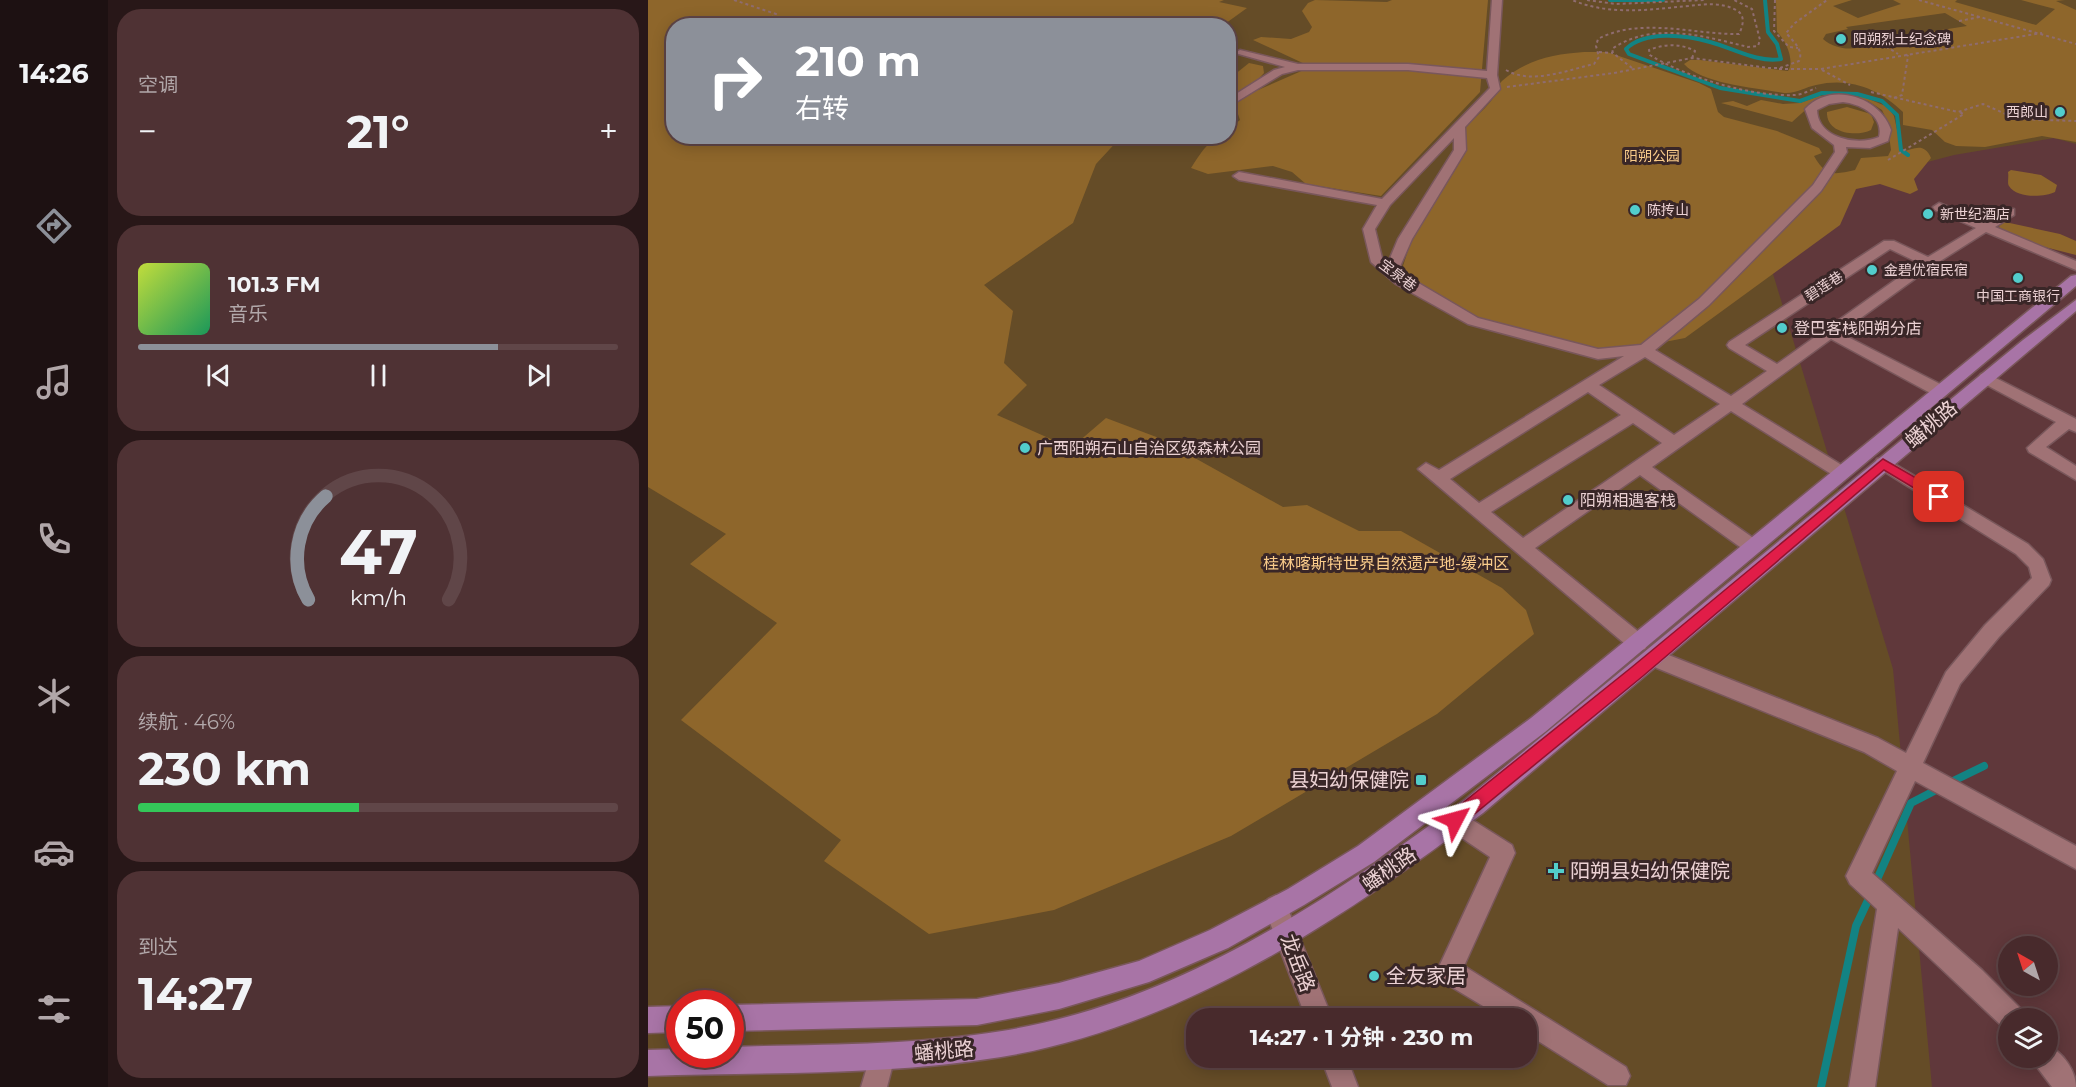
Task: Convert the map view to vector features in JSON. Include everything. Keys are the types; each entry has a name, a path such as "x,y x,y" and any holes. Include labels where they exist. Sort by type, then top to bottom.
{"main road":[{"name":"蟠桃路","path":"648,1063 882,1056 973,1050 1057,1032 1149,1002 1230,967 1384,875 1455,820 1646,651 1753,547 2076,279"},
{"name":"蟠桃路","path":"744,1018 977,1012 1059,996 1140,972 1219,939 1366,854 1538,725 1646,651 1883,464 2076,303"},
{"path":"648,1020 666,1019"}],"street":[{"path":"1240,53 1298,67 1408,67 1493,82 1497,0"},
{"path":"1236,99 1278,72 1298,67"},
{"name":"宝泉巷","path":"1493,82 1460,126 1385,203 1369,229 1376,259 1401,281 1473,321 1598,354 1645,350"},
{"path":"1840,143 1869,145 1884,139 1886,133 1876,111 1866,104 1848,99 1822,101 1811,109 1814,123 1840,143 1841,152 1817,188 1704,302 1645,350 1432,474 1646,651 1871,745 2076,858"},
{"path":"1391,272 1405,239 1460,150 1460,126"},
{"path":"1239,176 1385,203"},
{"path":"1939,207 2076,266"},
{"path":"1522,548 1731,404 1929,262 2010,212"},
{"name":"碧莲巷","path":"1778,370 1734,345 1889,244 1929,262"},
{"path":"1830,333 1940,391"},
{"path":"1645,350 1842,473"},
{"path":"1986,378 2072,423 2035,448 2076,474"},
{"path":"1588,385 1674,443"},
{"path":"1478,512 1633,415"},
{"path":"1883,464 2022,549 2037,564 2042,580 1992,631 1953,678 1920,772 1858,876 2002,1008"},
{"path":"1640,467 1753,547"},
{"path":"1455,820 1504,853 1449,971 1508,1008"},
{"path":"1862,1087 1890,905"},
{"name":"龙岳路","path":"1276,907 1315,1008"},
{"path":"1537,1026 1617,1076"},
{"path":"874,1087 882,1056"},
{"path":"1338,1068 1345,1087"},
{"path":"2054,1068 2069,1087"}],"path":[{"path":"734,0 776,14 771,18"},
{"path":"1504,68 1509,74 1529,77 1594,64 1598,62 1599,52 1596,46 1598,39 1616,31 1688,30 1737,35 1744,23 1742,15 1733,8 1708,3 1669,8 1633,9 1581,4 1572,0"},
{"path":"1581,4 1587,0 1626,4 1704,0"},
{"path":"1613,53 1612,49 1621,41 1655,34 1680,34 1748,47 1758,46 1760,40 1752,9 1734,0"},
{"path":"1775,0 1774,31 1789,47 1799,48"},
{"path":"1769,68 1780,68 1799,61 1801,57 1799,48 1786,33 1795,23 1827,0"},
{"path":"1918,0 2075,43"},
{"path":"1959,21 1983,17"},
{"path":"1493,82 1531,84 1692,58 1769,68 1821,69 1899,54 2042,33"},
{"path":"1876,40 1899,54"},
{"path":"1692,58 1695,51 1686,47 1663,46 1649,50 1650,55 1665,64 1723,83 1795,95 1820,87"},
{"path":"1599,52 1613,53 1632,68"},
{"path":"1888,160 1964,114 1927,103 1893,99 1902,95 1908,56 1904,54"},
{"path":"1529,77 1531,84"},
{"path":"1839,86 1850,87"},
{"path":"1958,112 1983,104 2017,119 2076,121"}],"green space":[{"name":"桂林喀斯特世界自然遗产地-缓冲区","path":"648,0 2076,0 2076,144 2054,138 1954,155 1905,168 1845,194 1770,264 1893,669 1932,1087 648,1087"},
{"path":"648,0 1224,0 1219,2 1247,8 1233,18 666,18 666,144 1115,144 1096,164 1073,223 984,285 1013,311 1004,363 1027,385 997,415 1071,448 1106,418 1159,438 1283,507 1307,505 1359,531 1401,531 1502,588 1526,610 1534,634 1437,714 1231,836 1054,910 929,934 824,861 841,840 681,720 777,623 690,564 726,534 648,487"},
{"path":"1315,0 1387,2 1392,0 1488,0 1480,92 1381,196 1306,184 1292,172 1273,166 1208,174 1191,168 1210,144 1236,144 1236,123 1240,120 1236,111 1236,73 1249,63 1263,66 1264,73 1252,86 1258,90 1306,69 1307,65 1253,40 1261,37 1291,39 1309,32 1312,27 1302,11 1308,3"},
{"path":"1776,0 1852,0 1833,6 1858,18 1901,4 1893,0 1957,0 1955,2 2036,25 2055,9 2021,0 2065,0 2056,1 2076,10 2076,142 2042,136 1985,147 1956,146 1945,142 1932,130 1903,125 1903,112 1884,97 1863,87 1829,83 1784,93 1716,81 1692,71 1684,64 1690,60 1700,60 1788,71 1790,62 1788,51 1784,40 1777,32","holes":["1945,13 1967,26 1871,41 1870,45 1858,48 1834,46 1823,39 1826,34 1848,29 1846,27"]},
{"name":"阳朔公园","path":"1584,52 1607,52 1699,83 1711,89 1718,112 1724,117 1777,131 1819,148 1822,153 1814,156 1823,168 1832,173 1855,170 1861,158 1888,156 1891,150 1887,121 1882,110 1868,101 1853,98 1811,105 1792,122 1721,103 1733,101 1747,106 1761,100 1783,104 1800,103 1819,96 1838,94 1864,97 1888,107 1894,116 1902,152 1922,148 1931,158 1914,179 1918,190 1910,194 1880,184 1856,189 1840,225 1685,338 1649,345 1592,349 1478,319 1407,277 1403,266 1412,238 1457,167 1466,147 1464,128 1491,101 1502,81 1520,68 1540,59"},
{"path":"1847,107 1871,114 1874,122 1871,130 1858,133 1843,132 1831,125 1827,112"},
{"path":"2011,170 2041,175 2057,185 2055,192 2038,196 2018,193 2008,185 2008,172"},
{"path":"2005,222 2060,234 2076,241 2076,255 2029,243 2000,229 1999,226"}],"waterway":[{"path":"1610,0 1663,0"},
{"path":"1765,0 1768,32 1777,44 1781,59 1754,57 1710,42 1678,36 1644,39 1626,49 1629,54 1720,88 1800,101 1822,93 1857,94 1882,101 1897,115 1901,150 1908,155"},
{"path":"1949,783 1984,766"},
{"path":"1875,884 1911,803 1940,788"},
{"path":"1821,1087 1856,926 1871,894"}],"place":[{"name":"阳朔烈士纪念碑","path":"1841,39"},
{"name":"西郎山","path":"2060,112"},
{"name":"陈抟山","path":"1635,210"},
{"name":"新世纪酒店","path":"1928,214"},
{"name":"金碧优宿民宿","path":"1872,270"},
{"name":"中国工商银行","path":"2018,278"},
{"name":"登巴客栈阳朔分店","path":"1782,328"},
{"name":"广西阳朔石山自治区级森林公园","path":"1025,448"},
{"name":"阳朔相遇客栈","path":"1568,500"},
{"name":"县妇幼保健院","path":"1421,780"},
{"name":"阳朔县妇幼保健院","path":"1556,871"},
{"name":"全友家居","path":"1374,976"}],"route":[{"path":"1455,820 1637,672 1883,464 1939,497"}]}
